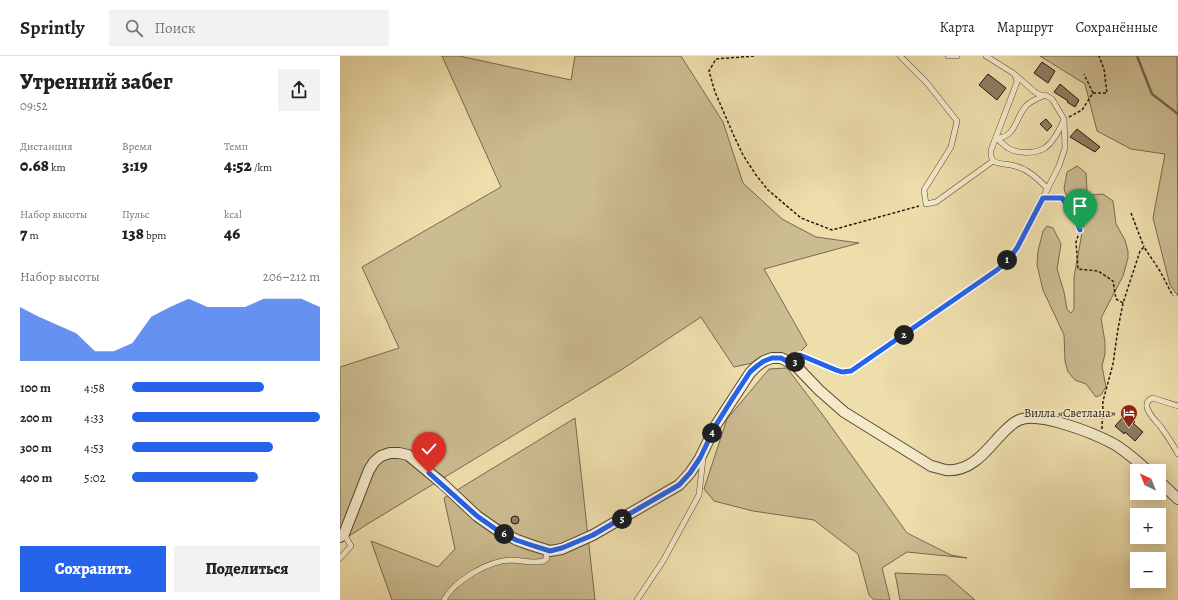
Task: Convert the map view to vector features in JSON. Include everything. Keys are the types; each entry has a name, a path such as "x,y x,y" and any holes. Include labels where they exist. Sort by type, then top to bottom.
{"street":[{"path":"342,536 369,470 374,462 381,456 390,453 399,453 408,455 442,483 477,516 497,530 516,540 550,551 562,548 593,535 679,485 690,473 716,425 750,372 764,361 772,358 781,358 796,366 844,412 931,466 946,470 960,468 974,462 986,452 1009,426 1020,420 1028,418 1068,425 1090,433 1112,443 1140,464"},
{"path":"1166,488 1178,499"}],"lane":[{"path":"900,56 927,83 957,121 951,147 924,190 926,204 936,202 993,161"},
{"path":"948,56 957,56"},
{"path":"796,366 794,359 800,355 842,372 851,371 997,270 1008,260 1017,248 1059,166 1065,148 1064,119 1052,99 1035,92 1013,73 986,56"},
{"path":"1013,73 1017,82 991,150 991,156 993,161 999,164 1009,164 1022,168 1035,176 1048,189"},
{"path":"996,138 1003,138 1009,134 1026,105 1045,95"},
{"path":"996,138 1009,148 1021,152 1045,148 1060,130 1064,119"},
{"path":"1178,406 1150,398 1146,406 1150,415 1160,426 1178,454"},
{"path":"637,600 663,561 699,495 704,449"},
{"path":"340,558 352,546 342,536"},
{"path":"444,600 461,580 494,563 509,560 525,562 544,561 547,558 546,554 550,551"}],"path":[{"path":"754,56 716,59 710,71 715,92 743,155 768,190 801,218 832,230 926,204"},
{"path":"1094,93 1107,93 1104,69 1099,56"},
{"path":"1084,74 1094,93"},
{"path":"1064,119 1074,116 1082,110 1094,93"},
{"path":"1043,198 1062,198 1076,219 1080,230 1076,242 1078,270 1098,271 1113,281 1116,299 1123,304"},
{"path":"1131,213 1144,247 1160,271 1173,296"},
{"path":"1102,439 1103,401 1114,364 1118,329 1123,304 1140,251 1144,247"}],"shaded area":[{"path":"442,56 459,56 571,80 575,56 681,56 723,122 743,183 782,219 816,237 859,243 764,269 807,345 799,353 734,367 701,317 621,370 340,542 340,367 399,348 362,267 501,187"},
{"path":"1040,56 1177,56 1178,296 1170,285 1153,218 1165,154 1131,149 1097,131 1085,84"},
{"path":"1077,166 1086,173 1087,191 1091,195 1103,194 1113,201 1116,224 1125,240 1128,251 1128,258 1123,276 1101,318 1105,342 1105,354 1102,366 1106,387 1101,395 1096,397 1086,384 1075,380 1068,372 1065,361 1064,335 1043,290 1037,265 1038,251 1043,231 1047,226 1053,228 1061,244 1057,269 1064,292 1067,309 1071,313 1074,309 1074,277 1083,227 1080,215 1068,200 1064,189 1067,172"},
{"path":"787,368 825,418 907,533 951,555 967,558 907,552 882,568 890,600 874,600 869,595 858,554 814,520 753,511 714,501 704,489 727,419 769,369"},
{"path":"575,418 595,600 392,600 371,541 438,567 455,549 444,498"},
{"path":"895,573 946,575 975,600 900,600"}],"building":[{"path":"1042,62 1055,71 1048,83 1034,73"},
{"path":"988,74 1006,88 997,100 979,85"},
{"path":"1060,84 1079,100 1075,107 1054,92"},
{"path":"1046,119 1052,126 1047,131 1040,124"},
{"path":"1077,129 1100,147 1095,152 1070,137"},
{"path":"1126,414 1143,432 1135,441 1115,426"},
{"path":"513,516 517,516 519,520 517,524 513,524 511,522 511,518"}],"waterway":[{"path":"1137,56 1152,94 1178,114"}],"place":[{"name":"Вилла «Светлана»","path":"1129,428"}],"route":[{"path":"429,473 442,483 477,516 497,530 516,540 550,551 562,548 593,535 679,485 690,473 700,458 716,425 750,372 764,361 772,358 781,358 796,366 794,359 800,355 842,372 851,371 997,270 1008,260 1017,248 1043,198 1062,198 1076,219 1080,230"}]}
